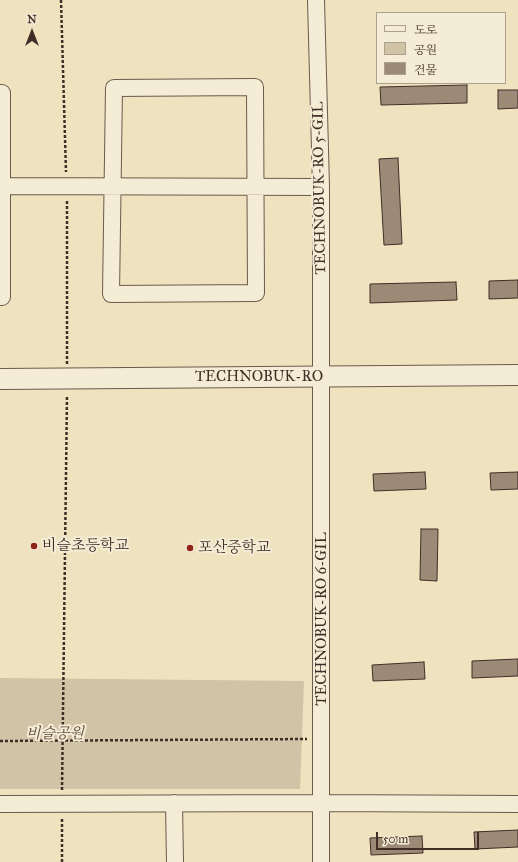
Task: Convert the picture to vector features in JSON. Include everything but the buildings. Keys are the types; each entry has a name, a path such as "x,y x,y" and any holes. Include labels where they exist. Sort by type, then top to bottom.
{"street":[{"name":"TECHNOBUK-RO 5-GIL","path":"316,0 321,187 322,377"},
{"path":"255,86 256,293 111,294 112,186 114,88 255,86"},
{"path":"0,93 2,93 2,297 0,297"},
{"path":"1,186 321,187"},
{"name":"TECHNOBUK-RO","path":"0,380 518,375"},
{"name":"TECHNOBUK-RO 6-GIL","path":"321,862 322,377"},
{"path":"174,803 175,862"},
{"path":"0,804 518,804"}],"path":[{"path":"61,0 66,186 67,379 62,742 62,862"},
{"path":"0,741 62,742 322,739"}],"green space":[{"name":"비슬공원","path":"0,678 304,681 300,789 0,789"}],"place":[{"name":"비슬초등학교","path":"34,546"},
{"name":"포산중학교","path":"190,548"}]}
